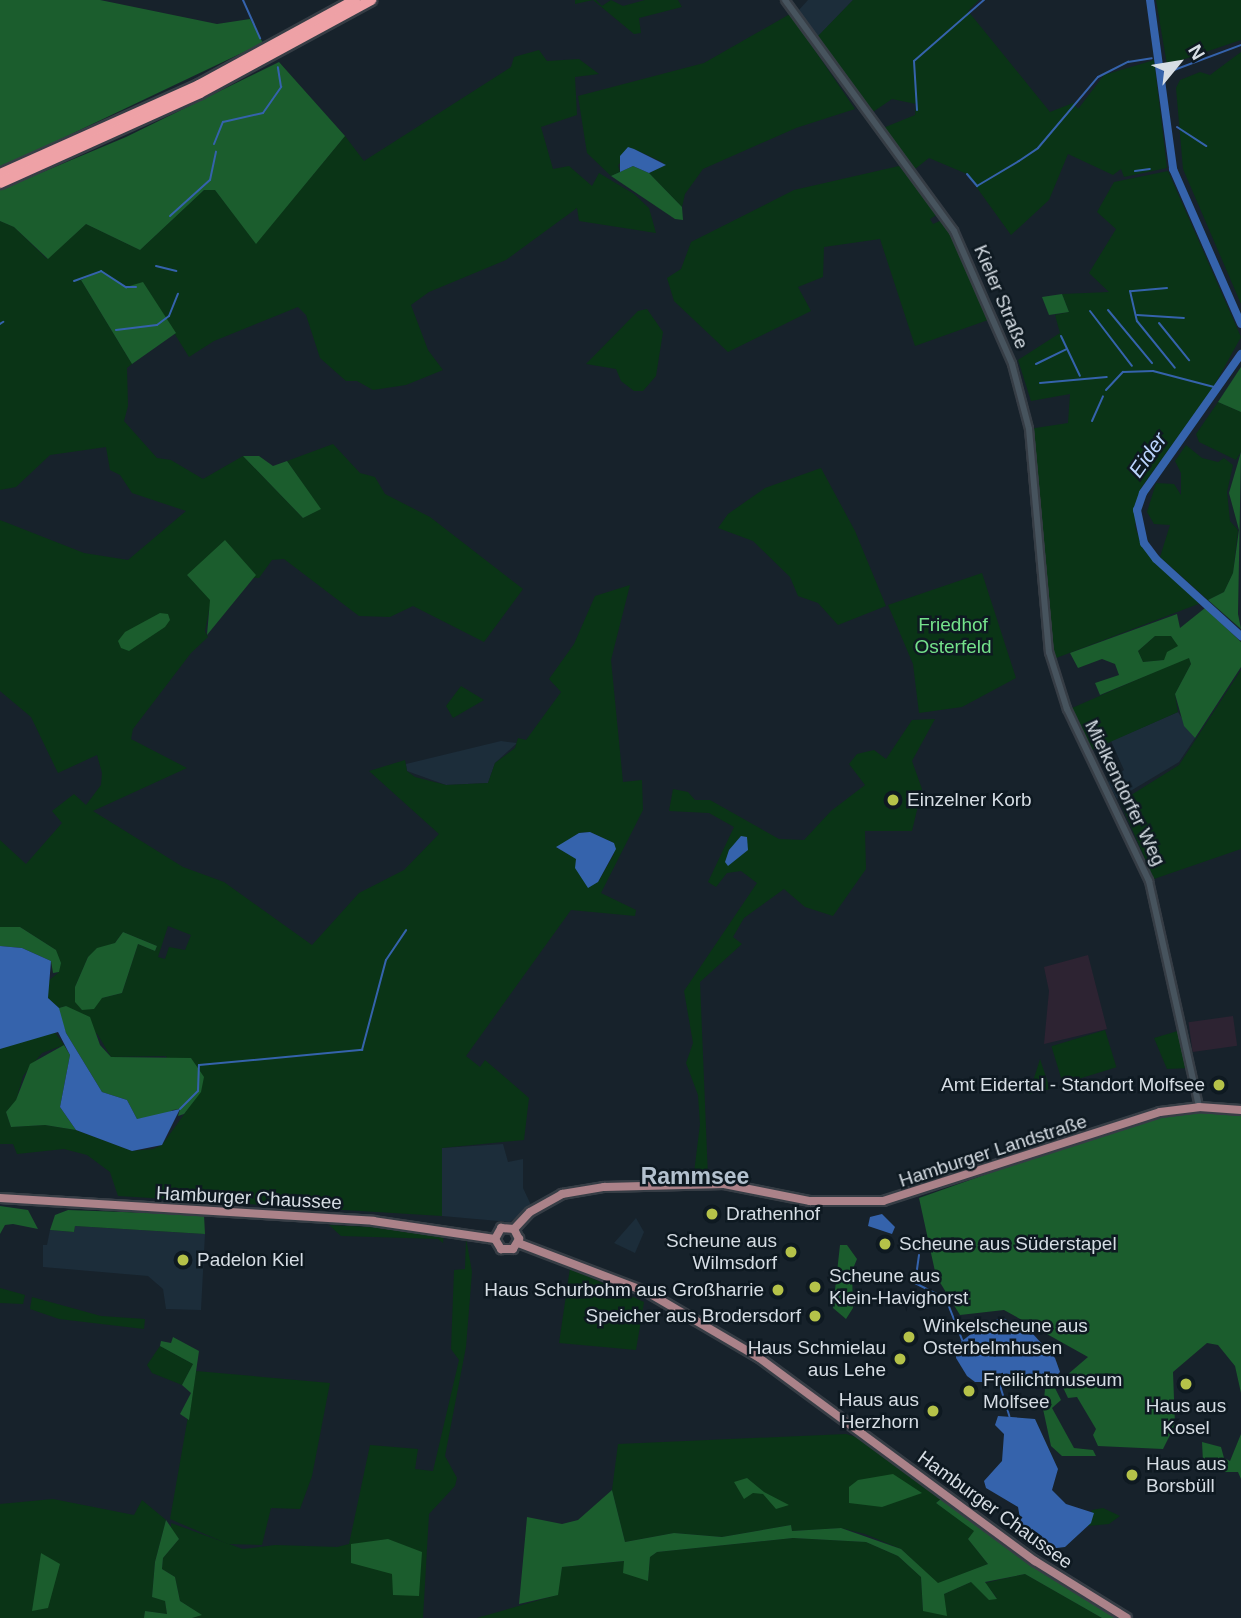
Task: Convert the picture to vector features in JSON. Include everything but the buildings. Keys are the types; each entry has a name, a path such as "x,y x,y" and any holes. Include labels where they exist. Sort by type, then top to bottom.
{"highway":[{"path":"0,174 188,90 355,0"},
{"path":"0,183 180,103 371,0"}],"main road":[{"name":"Hamburger Landstraße","path":"514,1229 537,1207 562,1194 588,1188 724,1184 837,1203 905,1197 1160,1112 1199,1107 1241,1110"},
{"name":"Hamburger Chaussee","path":"0,1198 384,1222 495,1239"},
{"path":"501,1228 514,1229 518,1242 505,1250 495,1239 501,1228"},
{"name":"Hamburger Chaussee","path":"518,1242 647,1293 758,1357 1035,1561 1127,1618"}],"street":[{"name":"Kieler Straße","path":"785,0 948,222 986,296 1027,419 1043,618 1051,660"},
{"name":"Mielkendorfer Weg","path":"1051,660 1067,709 1149,881 1199,1107"}],"shaded area":[{"path":"808,0 853,0 818,37 798,11"},
{"path":"1178,712 1195,738 1179,762 1117,799 1108,782 1124,770 1111,741"},
{"path":"501,741 517,743 495,763 488,783 446,785 407,771 406,764"},
{"path":"1088,955 1107,1029 1044,1044 1049,991 1044,967"},
{"path":"1233,1016 1237,1046 1193,1052 1188,1022"},
{"path":"503,1144 508,1162 523,1159 523,1188 531,1205 510,1222 442,1216 442,1148"},
{"path":"636,1218 644,1232 635,1253 614,1243"},
{"path":"75,1226 205,1234 201,1310 166,1309 163,1289 148,1276 43,1267 43,1245 47,1245 50,1230 74,1232"}],"green space":[{"path":"0,0 100,0 217,24 250,19 263,43 0,168"},
{"path":"575,0 593,0 575,4"},
{"path":"593,0 602,6 611,0 623,6 645,0 678,0 682,7 639,18 641,33 634,34"},
{"path":"853,0 979,0 968,11 1050,112 1073,103 1078,109 1104,75 1154,60 1167,168 1124,177 1121,169 1113,175 1068,154 1049,200 1011,235 967,174 929,158 915,169 883,128 915,115 916,104 892,99 870,114 822,44 818,36"},
{"path":"1156,0 1241,0 1241,40 1167,65"},
{"path":"790,14 855,109 796,128 703,169 685,194 682,207 649,173 665,165 662,162 634,149 618,165 620,172 611,176 587,153 578,96 704,63"},
{"path":"539,50 547,61 579,59 599,74 575,77 577,115 541,127 553,169 569,166 592,186 599,173 634,194 649,208 656,233 579,221 577,208 506,260 429,292 411,305 428,350 443,370 406,385 373,390 357,381 346,381 320,358 306,315 298,307 214,341 189,357 143,283 126,287 120,282 81,280 132,364 127,368 128,406 124,421 157,458 171,460 203,479 243,456 303,518 320,509 287,461 333,444 360,473 375,477 385,494 430,517 523,589 484,642 413,606 390,617 359,616 284,559 272,560 259,578 187,575 211,600 205,631 208,637 191,653 133,729 131,739 187,768 93,811 183,867 224,882 312,945 359,893 404,870 439,834 369,771 405,760 407,771 415,777 446,785 488,783 495,763 515,748 518,738 526,740 561,692 549,679 574,644 595,596 630,585 611,660 623,782 642,780 643,810 601,893 636,910 635,916 571,910 466,1056 480,1067 485,1060 529,1098 524,1140 442,1148 442,1216 118,1196 110,1172 87,1155 64,1149 17,1154 13,1144 0,1144 0,1049 54,1031 64,1045 42,1053 23,1076 16,1101 6,1112 11,1127 45,1125 76,1130 132,1151 153,1149 162,1145 190,1106 166,1056 111,1057 98,1035 66,1006 59,1008 48,998 47,982 59,972 56,950 20,927 0,927 0,840 26,864 62,823 52,811 74,794 86,805 101,785 102,773 97,755 58,773 31,717 0,691 0,520 84,553 128,560 186,511 132,493 120,475 110,470 106,447 50,455 16,487 0,490 0,221 14,227 47,259 86,224 140,250 204,190 215,190 256,243 345,136 364,161 511,67 514,57","holes":["590,832 614,843 614,854 598,882 572,855 557,848 579,833","168,926 191,935 185,950 169,947 165,959 158,957","123,932 157,946 155,951 138,944 122,993 102,998 75,987 88,957 115,943"]},
{"path":"1241,52 1241,304 1183,169 1176,88 1180,80 1200,72 1210,75"},
{"path":"279,62 345,136 256,244 215,190 204,190 140,250 86,224 48,259 14,227 0,221 0,190 126,137"},
{"path":"633,166 649,173 682,207 683,220 675,219 611,176"},
{"path":"899,166 938,214 930,219 933,224 942,220 950,232 988,320 915,346 880,239 824,247 823,277 798,287 811,311 728,352 674,301 667,278 681,269 691,242 794,190"},
{"path":"1168,171 1241,337 1214,386 1141,488 1135,526 1141,544 1201,603 1051,660 1029,429 1068,423 1070,394 1031,401 1018,360 1060,333 1055,315 1069,312 1062,294 1109,292 1089,273 1116,229 1097,212 1114,182"},
{"path":"101,271 126,287 143,282 176,333 132,364 81,280"},
{"path":"1062,294 1069,312 1049,315 1042,297"},
{"path":"647,309 663,332 656,376 643,391 634,391 621,381 616,369 586,364 638,311"},
{"path":"1241,367 1241,412 1218,402"},
{"path":"1218,402 1241,412 1241,452 1236,460 1199,442 1196,434"},
{"path":"1186,445 1202,458 1218,462 1224,458 1233,465 1227,492 1230,521 1238,530 1233,573 1224,592 1208,600 1160,557 1170,525 1154,524 1147,512 1156,483 1174,484 1181,495 1181,473 1175,461"},
{"path":"1241,452 1238,614 1241,629 1208,600 1224,592 1233,573 1239,530 1229,493"},
{"path":"243,456 259,456 273,466 287,461 321,509 303,518"},
{"path":"821,468 855,531 886,606 838,625 818,603 798,596 790,577 753,541 718,528 728,514 765,488"},
{"path":"225,540 256,575 207,635 210,600 187,575"},
{"name":"Friedhof Osterfeld","path":"982,573 1016,678 962,707 919,713 913,664 888,605"},
{"path":"1205,608 1241,642 1241,667 1195,738 1184,726 1175,694 1191,664 1189,658 1100,695 1095,683 1119,675 1115,664 1102,659 1078,668 1070,653 1177,614 1180,628","holes":["1155,636 1171,636 1178,646 1167,652 1164,660 1143,662 1138,651"]},
{"path":"160,613 168,614 170,620 165,627 129,651 121,648 118,641 125,632"},
{"path":"1155,636 1171,636 1179,646 1165,660 1143,662 1138,651"},
{"path":"1189,657 1191,664 1175,694 1178,712 1092,750 1072,708"},
{"path":"1241,670 1241,849 1154,879 1120,802 1179,765"},
{"path":"461,686 484,700 453,718 446,706"},
{"path":"935,719 912,761 922,789 912,831 865,831 866,869 833,916 805,907 784,889 744,918 733,937 742,944 700,982 708,1177 694,1173 700,1124 698,1095 686,1063 693,1043 684,991 757,883 741,871 727,873 716,887 708,882 734,827 709,813 669,811 673,789 688,792 695,800 710,800 779,839 804,840 831,811 865,785 849,764 857,754 874,750 886,759 912,720"},
{"path":"0,927 20,927 56,950 61,963 59,972 53,973 51,961 22,948 0,946"},
{"path":"123,932 157,946 155,951 138,944 122,993 102,998 94,1009 82,1010 75,1002 75,987 88,957 97,948 115,943"},
{"path":"66,1006 90,1017 100,1045 111,1057 191,1058 204,1077 201,1092 184,1114 178,1116 180,1109 161,1117 137,1119 127,1100 102,1092 66,1033 59,1008"},
{"path":"1105,1030 1116,1067 1063,1084 1051,1046"},
{"path":"1181,1030 1189,1068 1167,1069 1154,1038"},
{"path":"64,1045 70,1055 60,1107 76,1130 45,1125 11,1127 6,1112 16,1100 30,1064"},
{"path":"1040,1059 1050,1089 1029,1094"},
{"path":"1196,1109 1241,1116 1241,1393 1235,1366 1218,1345 1207,1343 1173,1372 1175,1425 1163,1449 1098,1446 1093,1435 1096,1429 1077,1397 1068,1398 1060,1381 1088,1357 1004,1310 960,1315 936,1276 919,1198 1160,1113"},
{"path":"0,1206 28,1210 38,1229 5,1225 0,1234"},
{"path":"68,1210 204,1215 205,1234 75,1226 74,1232 50,1230 55,1215"},
{"path":"329,1225 411,1229 444,1234 443,1243 438,1239 341,1236"},
{"path":"466,1238 472,1272 466,1347 445,1456 457,1478 455,1486 429,1514 423,1618 192,1618 201,1615 180,1601 175,1577 162,1569 163,1558 179,1539 171,1533 171,1523 243,1549 275,1545 337,1547 349,1544 370,1445 418,1449 415,1469 433,1471 459,1360 451,1349 454,1270 465,1269"},
{"path":"840,1245 847,1245 857,1259 852,1271 853,1308 846,1319 833,1308"},
{"path":"570,1268 644,1302 636,1350 559,1343"},
{"path":"0,1288 25,1295 23,1304 0,1303"},
{"path":"32,1297 101,1316 145,1319 144,1329 59,1319 30,1309"},
{"path":"173,1337 199,1351 189,1420 180,1414 191,1393 182,1385 193,1364 160,1346 161,1341 171,1343"},
{"path":"160,1346 193,1364 182,1385 152,1373 147,1365"},
{"path":"196,1371 330,1383 312,1476 300,1509 271,1508 262,1545 228,1544 170,1519"},
{"path":"1055,1388 1061,1400 1052,1408 1074,1448 1093,1450 1096,1456 1062,1456 1051,1446 1043,1409 1045,1389"},
{"path":"846,1434 863,1439 942,1498 936,1503 975,1531 968,1539 988,1564 938,1584 901,1549 865,1534 841,1528 792,1531 791,1525 722,1537 674,1533 625,1542 612,1490 618,1444","holes":["858,1480 869,1481 900,1497 882,1507"]},
{"path":"1241,1434 1241,1479 1238,1472 1220,1472 1203,1462 1202,1442 1221,1447 1224,1458 1230,1461"},
{"path":"893,1474 922,1493 882,1507 849,1503 849,1487 858,1480"},
{"path":"747,1478 764,1492 789,1505 776,1509 763,1494 753,1493 744,1499 734,1482"},
{"path":"612,1490 625,1542 674,1533 722,1537 791,1525 792,1531 841,1528 901,1549 938,1583 988,1564 968,1539 974,1531 936,1503 942,1498 1033,1565 1119,1618 1102,1618 1025,1574 985,1582 997,1599 989,1600 971,1582 944,1594 947,1616 923,1611 921,1577 898,1556 866,1542 793,1538 657,1552 650,1557 648,1581 623,1573 624,1561 562,1567 558,1595 519,1604 527,1517 562,1524 578,1520"},
{"path":"53,1499 134,1515 142,1500 166,1520 155,1562 152,1597 165,1600 167,1614 145,1611 144,1618 0,1618 0,1504"},
{"path":"1103,1508 1120,1516 1109,1524 1088,1526 1092,1510"},
{"path":"166,1520 179,1539 163,1558 162,1569 175,1577 180,1601 202,1615 192,1618 144,1618 145,1611 167,1614 165,1601 152,1597 155,1562"},
{"path":"793,1538 866,1542 898,1556 921,1577 923,1611 937,1610 944,1594 971,1582 997,1598 985,1583 1025,1574 1102,1618 477,1618 557,1595 562,1567 625,1561 648,1580 650,1557 657,1552"},
{"path":"388,1539 422,1552 419,1596 393,1595 392,1574 351,1563 351,1544"},
{"path":"41,1553 60,1564 48,1608 32,1611"}],"water":[{"path":"628,147 666,165 649,173 633,166 620,172 620,156"},
{"path":"590,832 614,843 616,849 598,882 588,888 575,868 576,859 556,847 579,833"},
{"path":"741,836 747,837 748,850 728,866 725,862 729,850"},
{"path":"0,946 22,948 51,961 48,998 59,1008 66,1033 102,1092 127,1100 137,1119 180,1109 162,1145 132,1151 76,1130 60,1107 70,1055 58,1032 0,1049"},
{"path":"882,1214 895,1227 892,1234 868,1226 870,1217"},
{"path":"1003,1318 1032,1333 1055,1358 1060,1372 1054,1378 1045,1382 975,1382 967,1376 956,1358 957,1345 985,1323"},
{"path":"998,1416 1035,1419 1058,1469 1052,1490 1066,1504 1094,1513 1091,1523 1065,1547 1048,1549 1032,1541 1021,1524 1018,1507 986,1488 984,1481 1002,1461 1004,1434 995,1425"}],"waterway":[{"path":"243,0 260,38"},
{"path":"917,110 914,61 984,0"},
{"name":"Eider","path":"1150,0 1173,169 1241,324"},
{"path":"1161,70 1174,70 1241,45"},
{"name":"Eider","path":"1156,57 1160,56"},
{"path":"967,174 977,186 1019,161 1038,148 1098,77 1128,62 1152,58"},
{"path":"214,144 223,122 263,113 281,87 278,67"},
{"path":"1177,127 1206,146"},
{"path":"170,216 210,180 216,152"},
{"path":"1135,171 1150,169"},
{"path":"156,266 176,271"},
{"path":"74,281 101,271 126,287 136,287"},
{"path":"1167,288 1130,291 1137,321 1175,368"},
{"path":"116,330 157,325 169,316 178,294"},
{"path":"1108,310 1152,363"},
{"path":"1090,311 1132,366"},
{"path":"1137,315 1184,318"},
{"path":"1159,323 1189,360"},
{"path":"1061,336 1080,376"},
{"path":"1036,364 1067,349"},
{"name":"Eider","path":"1241,354 1143,493 1137,510 1144,543 1156,559 1241,636"},
{"path":"1106,390 1123,372 1153,371 1218,388"},
{"path":"1040,383 1107,377"},
{"path":"1092,421 1103,396"},
{"path":"180,1109 198,1091 199,1065 362,1050 386,960 406,930"},
{"path":"919,1255 915,1283 946,1299 963,1342"},
{"path":"998,1379 1009,1416"}],"place":[{"name":"Einzelner Korb","path":"893,800"},
{"name":"Amt Eidertal - Standort Molfsee","path":"1219,1085"},
{"name":"Drathenhof","path":"712,1214"},
{"name":"Scheune aus Süderstapel","path":"885,1244"},
{"name":"Scheune aus Wilmsdorf","path":"791,1252"},
{"name":"Padelon Kiel","path":"183,1260"},
{"name":"Scheune aus Klein-Havighorst","path":"815,1287"},
{"name":"Haus Schurbohm aus Großharrie","path":"778,1290"},
{"name":"Speicher aus Brodersdorf","path":"815,1316"},
{"name":"Winkelscheune aus Osterbelmhusen","path":"909,1337"},
{"name":"Haus Schmielau aus Lehe","path":"900,1359"},
{"name":"Haus aus Kosel","path":"1186,1384"},
{"name":"Freilichtmuseum Molfsee","path":"969,1391"},
{"name":"Haus aus Herzhorn","path":"933,1411"},
{"name":"Haus aus Borsbüll","path":"1132,1475"}],"district":[{"name":"Rammsee","path":"695,1176"}]}
